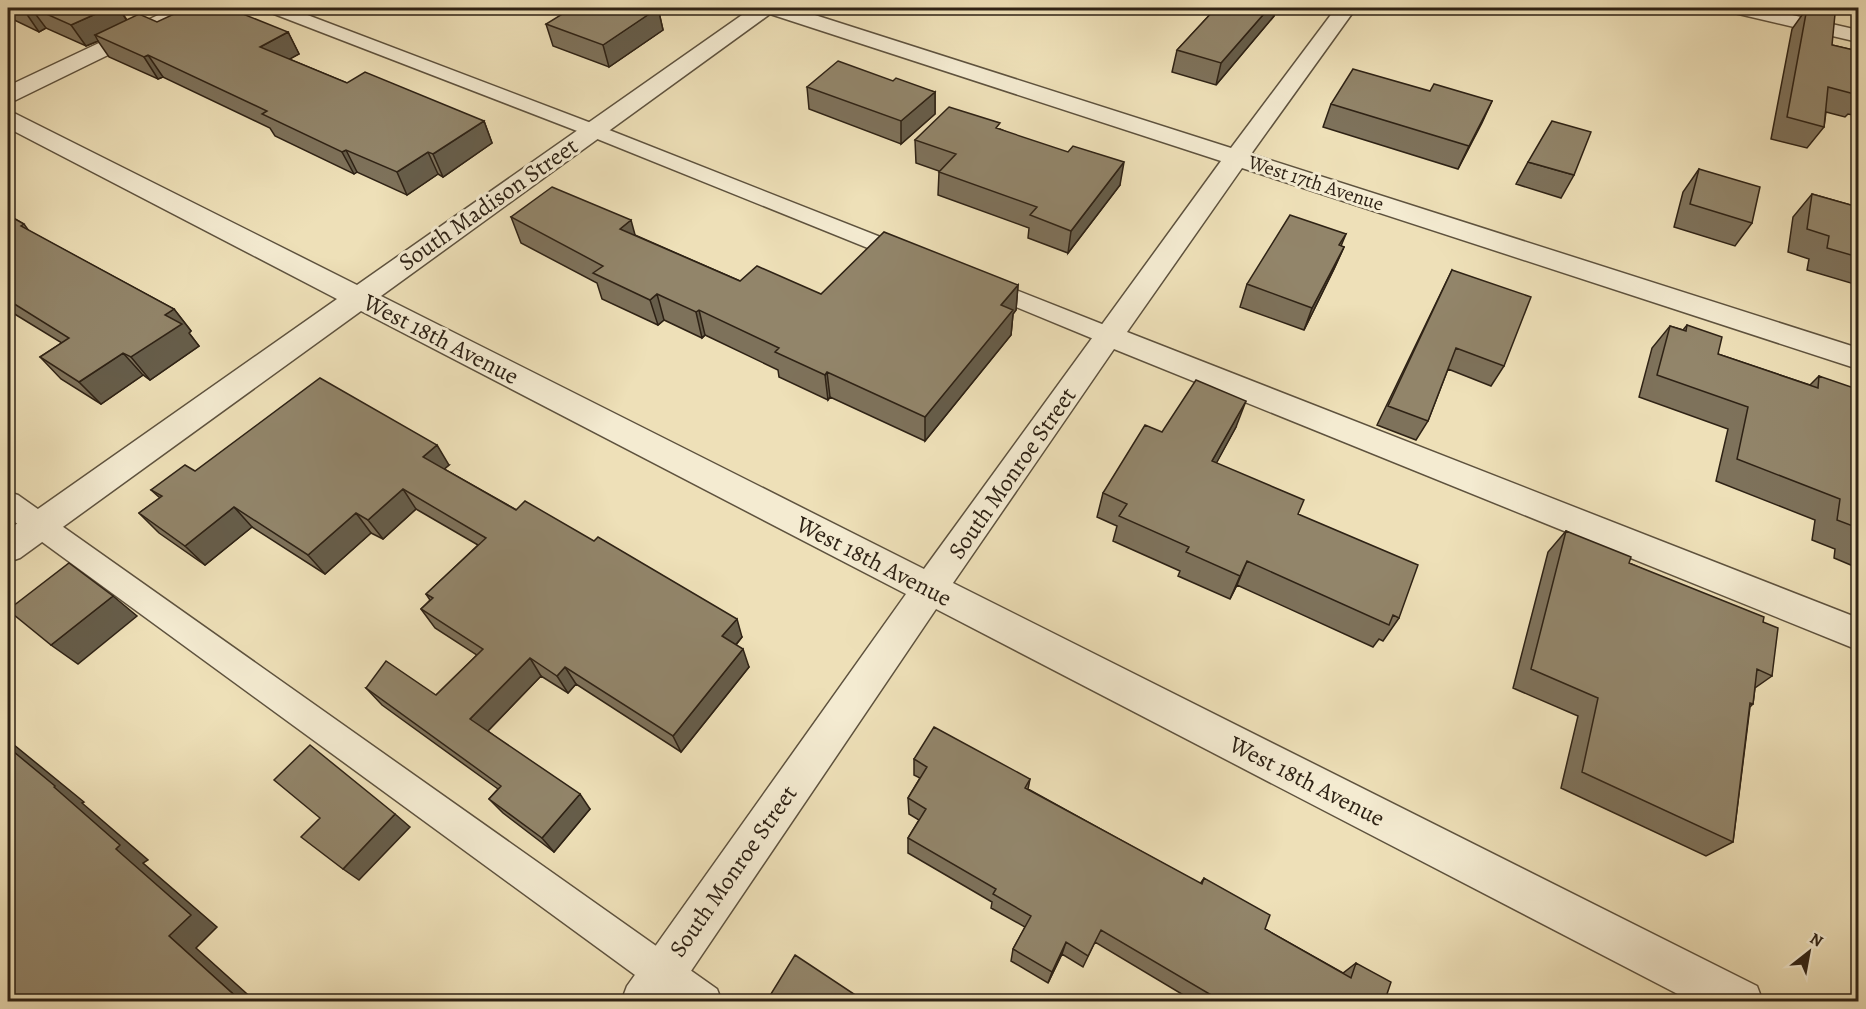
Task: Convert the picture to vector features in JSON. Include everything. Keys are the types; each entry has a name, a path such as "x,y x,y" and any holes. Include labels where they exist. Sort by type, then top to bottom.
{"street":[{"path":"8,95 189,8"},
{"name":"South Madison Street","path":"8,548 358,296 765,8"},
{"name":"West 17th Avenue","path":"773,8 1858,358"},
{"name":"South Monroe Street","path":"643,1002 929,589 1236,157 1346,8"},
{"path":"1737,8 1858,36"},
{"name":"West 18th Avenue","path":"8,118 1741,1002"},
{"path":"1109,336 1858,634"}],"lane":[{"path":"275,8 592,130 924,262"},
{"path":"968,280 1109,336"},
{"path":"8,503 704,1002"}],"building":[{"path":"33,8 109,8 71,25"},
{"path":"187,8 228,8 288,32 260,47 347,83 365,72 484,121 433,154 428,152 397,172 346,150 342,152 262,114 267,111 148,55 144,57 95,35 139,14 157,22"},
{"path":"572,8 658,8 603,45 546,24"},
{"path":"1216,8 1269,8 1221,63 1177,50"},
{"path":"1807,8 1835,14 1832,45 1858,51 1858,95 1828,87 1824,127 1787,117"},
{"path":"838,61 893,81 896,78 935,92 901,121 807,87"},
{"path":"1353,69 1430,91 1434,84 1492,101 1469,146 1331,104"},
{"path":"949,107 1000,123 996,128 1068,152 1073,146 1124,162 1071,231 1030,215 1037,207 939,172 956,154 915,140"},
{"path":"1552,121 1591,132 1574,175 1528,162"},
{"path":"1699,169 1760,187 1752,223 1690,204"},
{"path":"552,187 631,220 620,229 740,281 757,266 821,294 884,232 1018,285 1001,305 1013,310 925,417 827,372 825,375 775,352 779,348 699,310 696,312 657,294 650,300 593,273 603,266 511,217"},
{"path":"1812,194 1858,207 1858,257 1827,248 1829,236 1807,229"},
{"path":"8,215 24,224 21,226 174,309 165,315 182,324 131,357 123,353 79,382 40,357 69,338 8,300"},
{"path":"1290,215 1346,234 1339,245 1344,247 1312,308 1247,284"},
{"path":"1452,270 1531,297 1504,366 1456,348 1428,421 1388,406"},
{"path":"1687,325 1722,337 1718,354 1818,388 1819,376 1854,388 1853,397 1858,398 1858,528 1837,520 1840,499 1737,459 1748,407 1657,375 1670,326 1686,331"},
{"path":"320,378 437,445 423,457 516,510 525,501 594,541 598,537 737,619 722,636 743,649 673,736 565,667 557,676 530,658 470,719 580,794 542,838 489,799 501,786 366,688 386,661 436,695 483,649 421,609 433,598 426,594 486,538 403,489 368,520 356,513 308,555 234,507 185,546 139,513 162,496 151,490 185,465 195,471"},
{"path":"1196,380 1246,401 1212,461 1304,500 1298,514 1418,565 1399,618 1393,615 1389,625 1247,561 1240,576 1186,552 1189,547 1119,516 1127,504 1103,493 1145,425 1162,432"},
{"path":"1566,531 1631,557 1629,563 1764,617 1763,622 1778,628 1772,676 1757,669 1753,704 1750,703 1733,842 1582,772 1598,698 1531,669"},
{"path":"69,563 113,596 51,645 8,610"},
{"path":"934,727 1030,779 1025,788 1202,884 1204,878 1270,915 1265,929 1351,978 1356,963 1391,982 1386,997 1394,1002 1223,1002 1101,930 1088,956 1066,942 1052,972 1013,949 1031,916 993,894 996,889 908,838 926,809 908,798 927,767 914,759"},
{"path":"310,745 395,814 343,869 301,837 320,818 274,780"},
{"path":"8,747 120,845 116,849 191,915 169,936 242,1002 8,1002"},
{"path":"795,955 866,1002 766,1002"}]}
